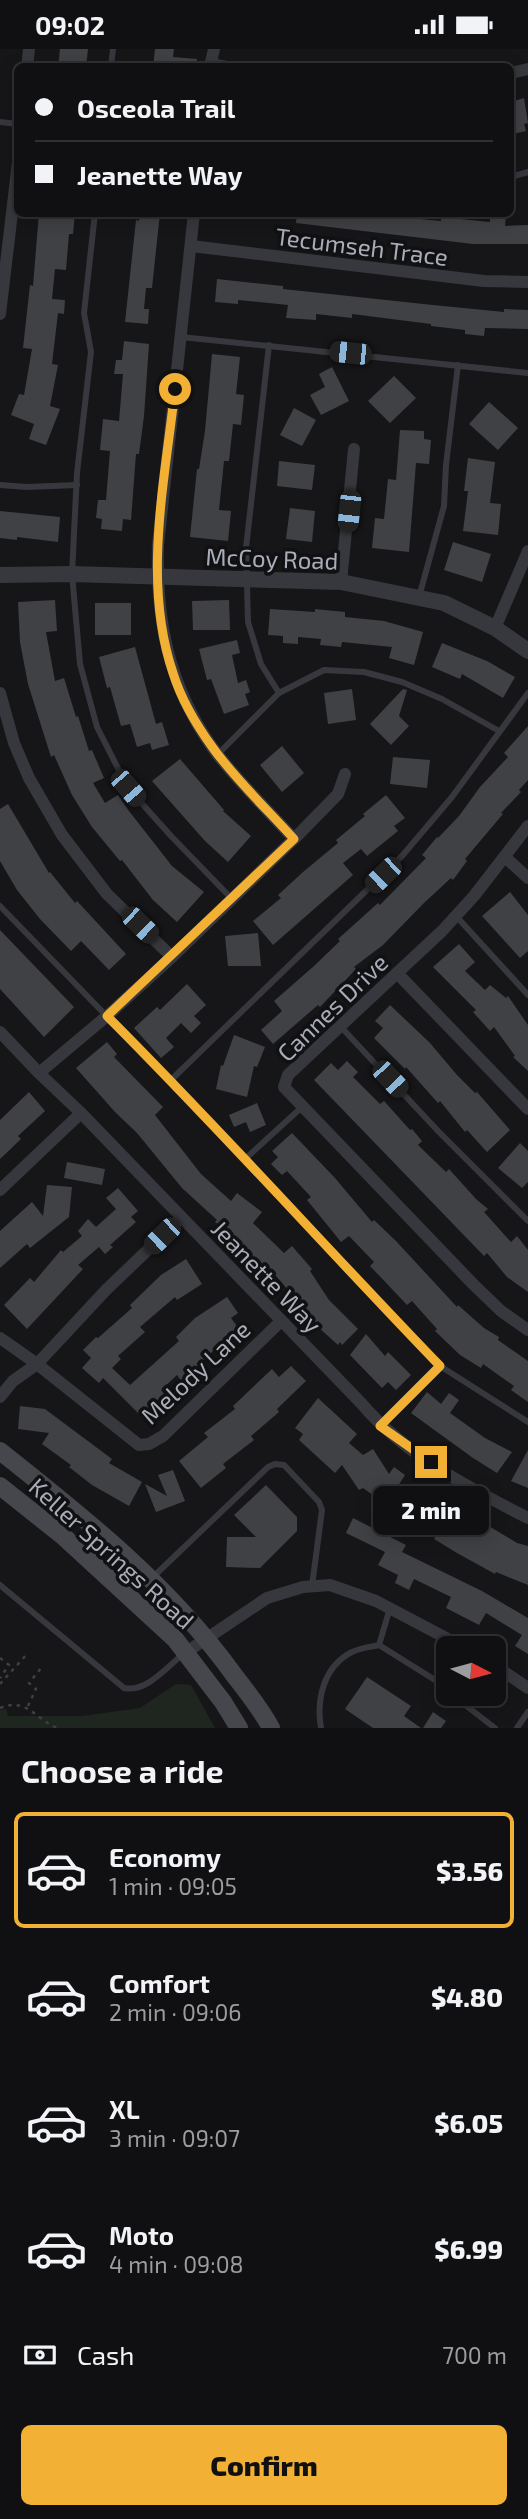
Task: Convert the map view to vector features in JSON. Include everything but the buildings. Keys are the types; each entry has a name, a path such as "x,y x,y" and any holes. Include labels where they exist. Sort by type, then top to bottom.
{"main road":[{"name":"Keller Springs Road","path":"0,1451 116,1545 152,1578 207,1637 271,1728"},
{"name":"Keller Springs Road","path":"0,1486 64,1537 175,1639 223,1702 239,1728"}],"street":[{"path":"0,306 6,216 14,180"},
{"path":"194,217 158,545 157,576 163,632 173,673 192,714 218,754 294,839"},
{"name":"Tecumseh Trace","path":"191,246 471,279 528,282"},
{"path":"341,582 354,449"},
{"path":"495,628 528,551"},
{"name":"McCoy Road","path":"0,575 72,574 341,582 444,603 495,628 528,651"},
{"path":"0,693 29,778 62,835 107,894 172,957"},
{"path":"38,1073 172,957 294,839 338,794 345,774"},
{"name":"Cannes Drive","path":"528,826 456,916 288,1075 284,1087 473,1284 501,1311 528,1330"},
{"path":"505,857 528,878"},
{"path":"397,973 528,1109"},
{"name":"Jeanette Way","path":"0,1033 81,1113 380,1426 475,1491 528,1518"},
{"path":"0,1189 81,1113"},
{"path":"0,1397 13,1381 37,1364 106,1290 181,1218"},
{"name":"Melody Lane","path":"0,1338 139,1445 149,1444 163,1436 281,1321"},
{"path":"185,1653 267,1598 312,1586 330,1585 390,1608 440,1636"},
{"path":"506,1673 528,1688"}],"lane":[{"path":"95,217 84,313 91,352 77,485 72,574 80,664 97,727 128,788 232,899"},
{"path":"181,337 528,373"},
{"path":"269,345 246,548 248,622 261,664 279,693"},
{"path":"419,597 444,506 458,365"},
{"path":"0,485 77,485"},
{"path":"218,754 279,693 324,670 364,672 402,682 442,699 499,731"},
{"path":"171,1080 402,856 452,797 528,694"},
{"path":"0,906 171,1080 343,1266 440,1366 528,1422"},
{"path":"456,916 528,995"},
{"path":"341,1027 438,1131 528,1221"},
{"path":"245,1159 302,1107"},
{"path":"380,1426 440,1366"},
{"path":"152,1578 268,1467 275,1464 284,1465 319,1502 322,1510 312,1586"},
{"path":"0,1585 124,1688 144,1686 185,1653"},
{"path":"379,1645 390,1608"},
{"path":"321,1728 319,1714 322,1691 330,1670 352,1651 379,1645 435,1680"},
{"path":"466,1706 495,1728"},
{"path":"517,1728 528,1712"}],"path":[{"path":"0,1683 27,1654"},
{"path":"0,1658 9,1665 0,1678"},
{"path":"27,1708 37,1689 29,1683 42,1667"},
{"path":"0,1708 18,1705 27,1708 57,1728"}],"shaded area":[{"path":"176,1684 191,1685 215,1728 0,1728 0,1710 6,1709 8,1716 83,1716 140,1708"}],"route":[{"path":"175,389 157,576 163,632 173,673 192,714 214,749 294,839 107,1016 171,1080 343,1266 440,1366 380,1426 431,1462"}]}
